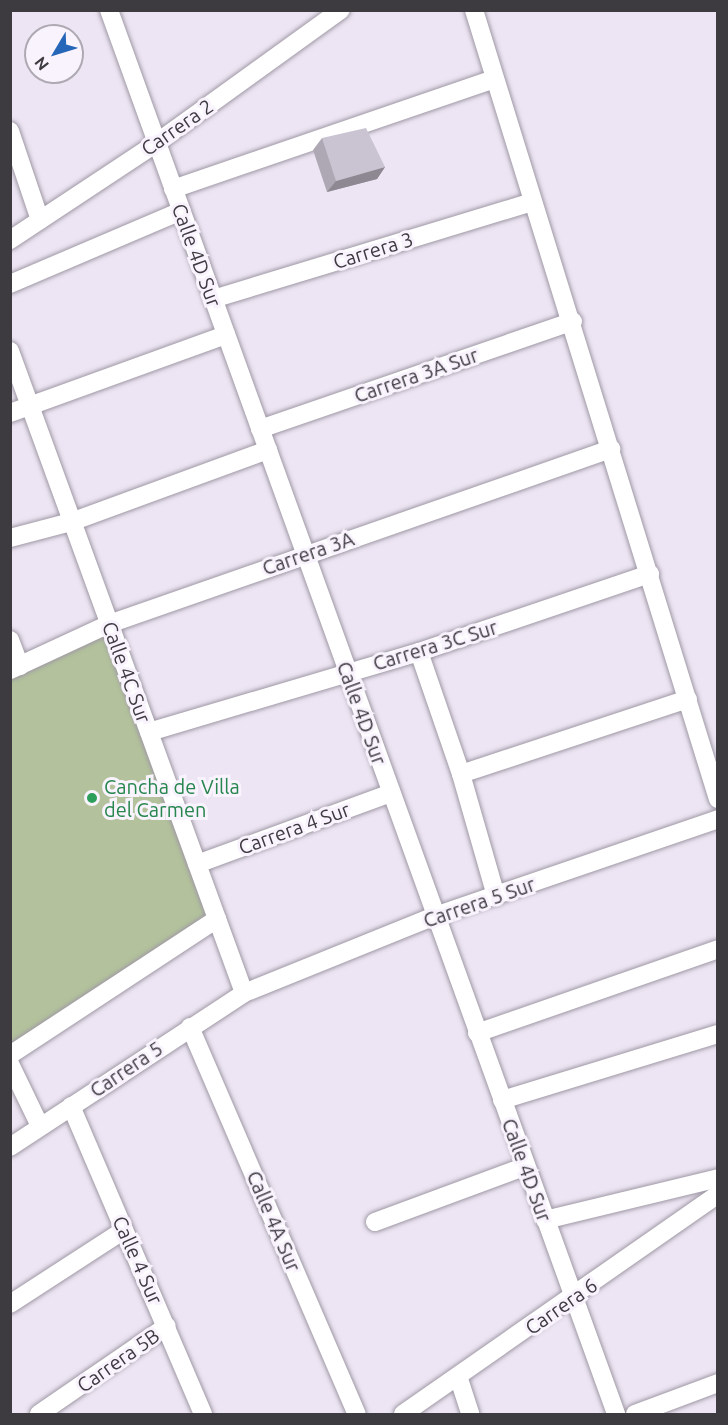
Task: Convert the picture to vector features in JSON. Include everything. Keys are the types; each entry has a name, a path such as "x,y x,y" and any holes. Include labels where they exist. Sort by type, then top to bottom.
{"street":[{"name":"Calle 4D Sur","path":"109,10 155,144 268,450 616,1414"},
{"name":"Carrera 2","path":"10,240 155,144 341,10"},
{"path":"474,10 533,202 573,321 717,799"},
{"path":"173,189 495,79"},
{"path":"10,131 40,220"},
{"name":"Carrera 3","path":"213,299 533,202"},
{"path":"10,284 181,211"},
{"name":"Carrera 3A Sur","path":"260,429 573,321"},
{"path":"10,413 226,335"},
{"name":"Calle 4C Sur","path":"10,351 33,405 71,522 244,993"},
{"name":"Carrera 3A","path":"15,668 110,624 611,449"},
{"path":"10,538 71,522 268,450"},
{"name":"Carrera 3C Sur","path":"149,732 419,652 650,574"},
{"path":"10,640 15,668"},
{"path":"419,652 461,774 496,896"},
{"path":"461,774 688,699"},
{"name":"Carrera 4 Sur","path":"197,864 391,793"},
{"name":"Carrera 5 Sur","path":"244,993 435,916 717,819"},
{"path":"10,1055 217,919"},
{"path":"477,1033 713,952"},
{"name":"Carrera 5","path":"10,1147 244,993"},
{"name":"Calle 4A Sur","path":"190,1027 357,1414"},
{"path":"502,1100 717,1035"},
{"path":"10,1064 40,1126"},
{"name":"Calle 4 Sur","path":"71,1106 203,1414"},
{"path":"375,1222 526,1166"},
{"path":"545,1220 717,1178"},
{"name":"Carrera 6","path":"403,1414 574,1298 717,1194"},
{"path":"10,1304 124,1230"},
{"name":"Carrera 5B","path":"39,1414 167,1326"},
{"path":"458,1376 470,1414"},
{"path":"635,1414 717,1383"}],"green space":[{"name":"Cancha de Villa del Carmen","path":"109,624 217,919 11,1055 11,670"}],"building":[{"path":"366,128 385,167 336,181 322,138"}],"place":[{"name":"Cancha de Villa del Carmen","path":"92,798"}]}
